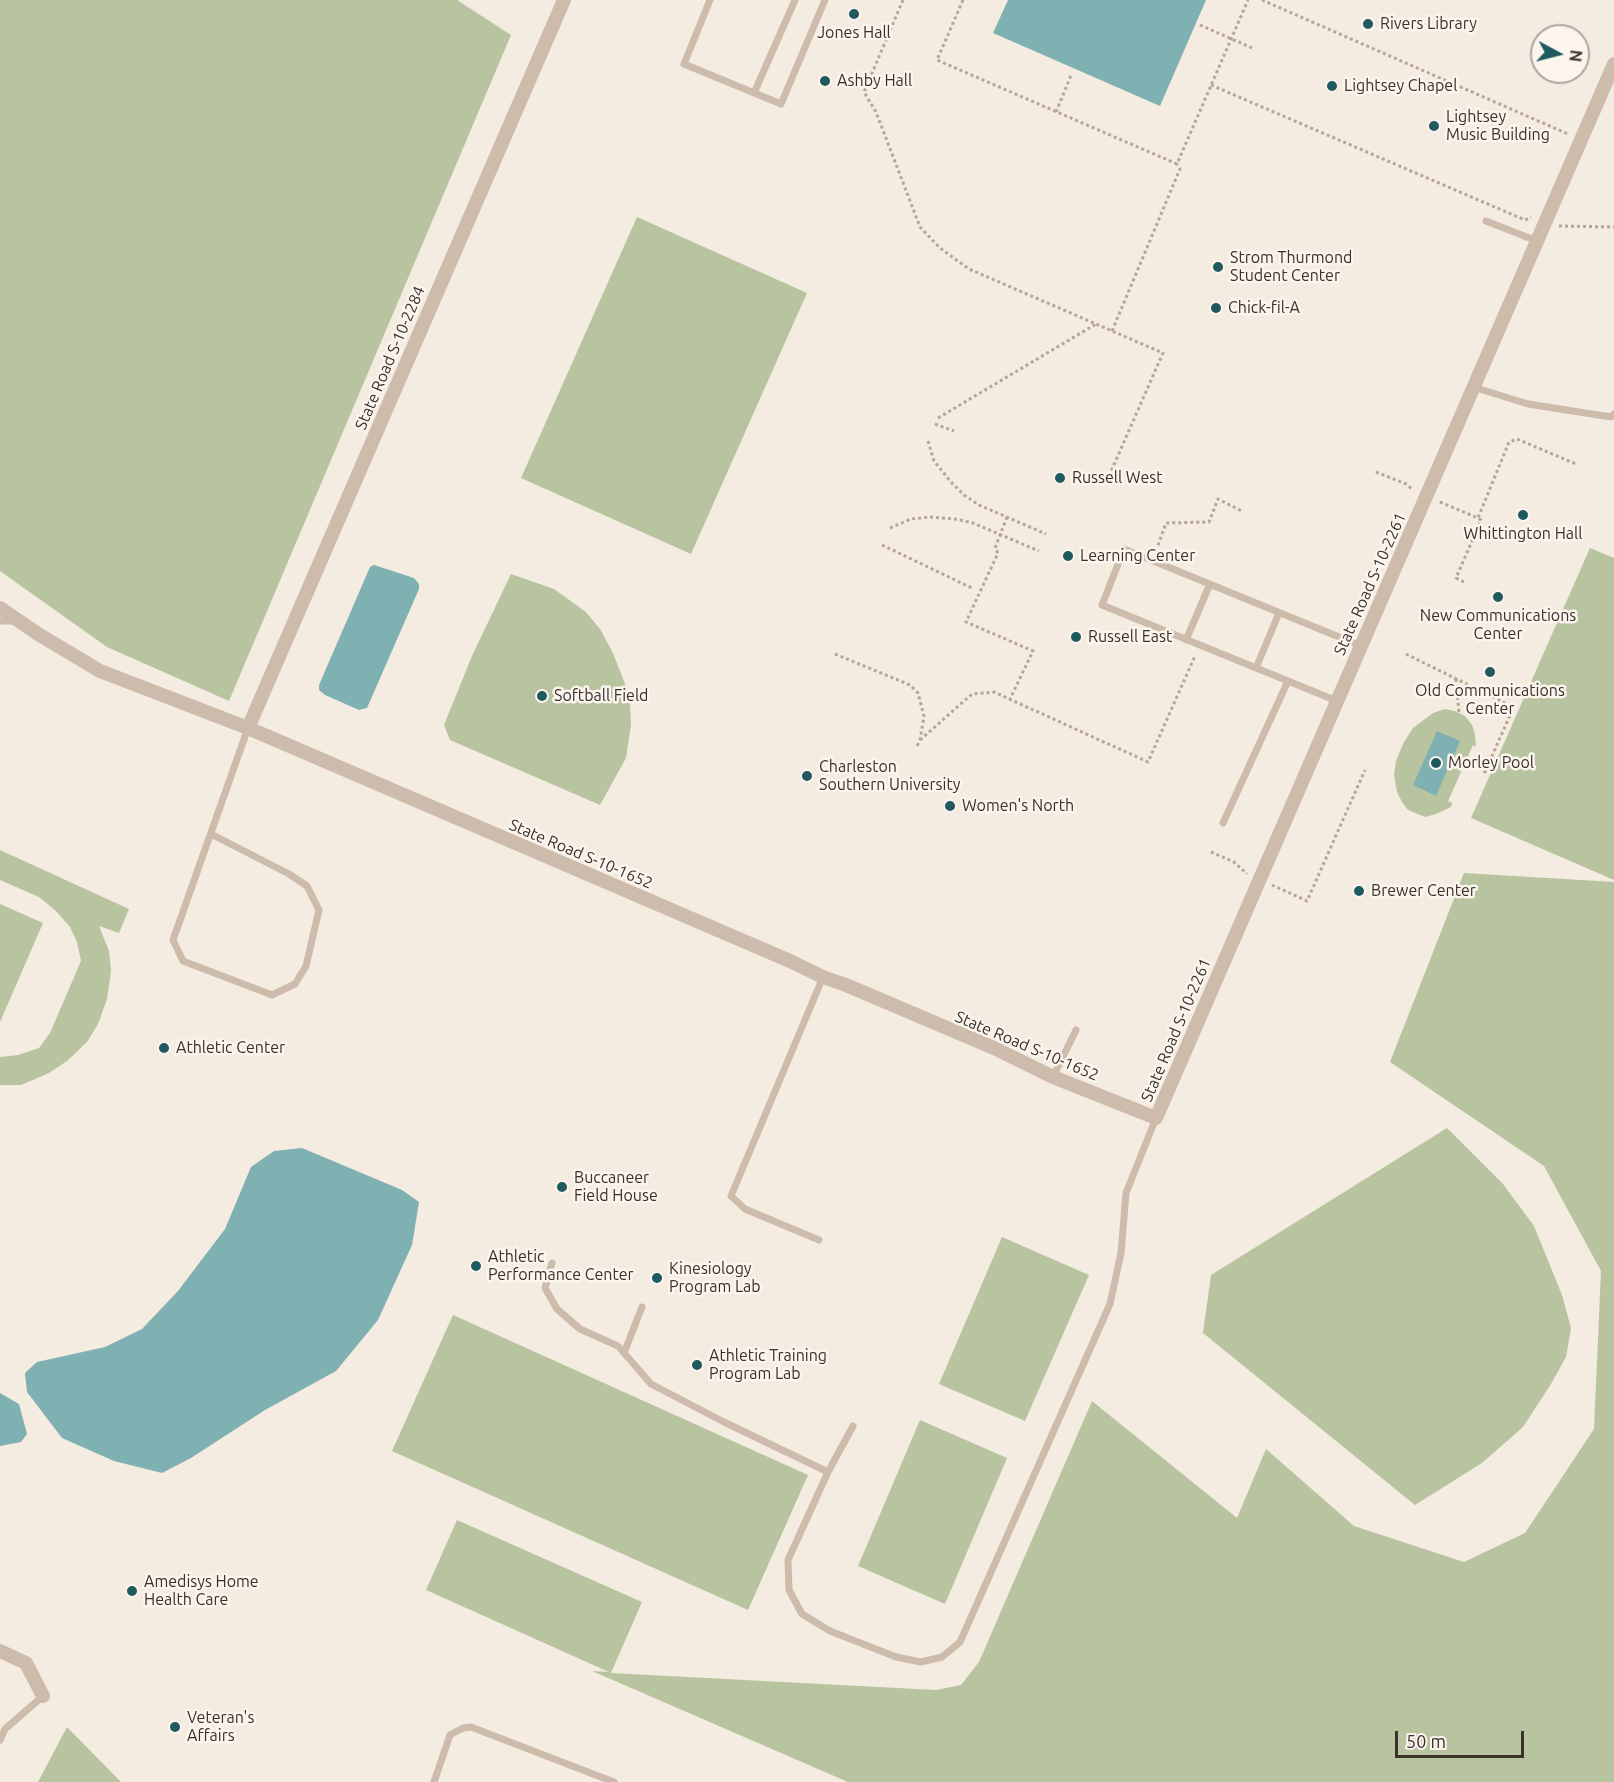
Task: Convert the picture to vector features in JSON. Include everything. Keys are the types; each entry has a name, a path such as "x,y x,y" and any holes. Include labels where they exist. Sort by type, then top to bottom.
{"street":[{"name":"State Road S-10-2284","path":"248,728 564,0"},
{"name":"State Road S-10-2261","path":"1156,1118 1614,64"},
{"name":"State Road S-10-1652","path":"0,608 100,671 248,728 823,977 994,1048 1053,1077 1156,1118"},
{"path":"0,1651 26,1663 43,1696"}],"lane":[{"path":"710,0 684,64 781,104 825,0"},
{"path":"754,93 795,0"},
{"path":"1486,221 1537,241"},
{"path":"1473,387 1528,404 1611,417 1614,414"},
{"path":"1337,701 1102,605 1124,549 1361,646"},
{"path":"1186,640 1210,584"},
{"path":"0,613 18,621"},
{"path":"1256,668 1280,613"},
{"path":"0,621 18,621"},
{"path":"1223,823 1288,681"},
{"path":"211,834 289,874 307,886 320,910 306,966 295,984 272,995 183,961 173,940 248,728"},
{"path":"819,1240 745,1209 731,1196 823,977"},
{"path":"1053,1077 1076,1030"},
{"path":"853,1426 828,1472 788,1560 789,1590 802,1614 830,1631 897,1657 921,1662 942,1657 960,1642 1110,1304 1121,1253 1126,1193 1156,1118"},
{"path":"552,1263 545,1288 557,1309 580,1329 618,1346 651,1384 828,1472"},
{"path":"624,1353 642,1307"},
{"path":"0,1740 5,1729 43,1696"},
{"path":"434,1782 450,1735 463,1728 471,1727 614,1782"}],"path":[{"path":"903,0 864,92 876,112 920,226 940,248 969,268 1163,352 1109,476"},
{"path":"963,0 937,60 1177,164 1180,169 1112,331"},
{"path":"1177,164 1248,0"},
{"path":"1262,0 1581,139"},
{"path":"1200,25 1252,48"},
{"path":"1056,112 1072,73"},
{"path":"1211,86 1525,220 1536,214 1559,226 1614,227"},
{"path":"938,418 1096,324"},
{"path":"935,424 954,431"},
{"path":"1478,518 1509,442 1517,439 1576,464"},
{"path":"928,441 934,460 964,495 978,505 1046,534"},
{"path":"1376,472 1481,520 1456,578 1464,582"},
{"path":"1152,561 1167,523 1209,522 1218,499 1242,511"},
{"path":"890,528 911,519 930,517 974,523 1039,551"},
{"path":"1007,517 995,548 998,553 966,622 1033,651 1010,699"},
{"path":"882,545 974,589"},
{"path":"915,748 920,740 972,694 994,692 1148,762 1200,645"},
{"path":"835,654 910,685 918,693 924,716 920,740"},
{"path":"1406,654 1509,705 1511,713 1484,774"},
{"path":"1456,679 1458,713"},
{"path":"1211,852 1234,862 1249,876 1307,901 1365,770"}],"green space":[{"path":"0,0 457,0 511,35 229,701 107,647 0,571"},
{"path":"637,217 807,293 691,554 521,478"},
{"path":"1590,548 1614,558 1614,880 1471,818"},
{"name":"Softball Field","path":"511,574 554,589 586,612 600,629 613,653 627,689 631,725 626,758 600,805 450,740 444,725 472,656"},
{"path":"1445,709 1465,716 1472,725 1476,747 1473,745 1448,801 1452,803 1451,807 1425,817 1408,810 1402,802 1397,792 1394,775 1396,761 1413,728 1433,713"},
{"path":"0,850 129,909 119,933 99,926 109,951 111,971 107,999 98,1024 87,1042 67,1061 49,1073 21,1085 0,1085 0,1057 18,1055 39,1048 50,1033 81,961 77,942 70,927 56,911 39,897 0,880"},
{"path":"1464,873 1614,882 1614,1782 848,1782 592,1671 609,1672 426,1590 457,1520 642,1602 611,1673 936,1690 961,1685 979,1662 1092,1401 1237,1518 1266,1449 1354,1526 1464,1562 1525,1533 1594,1429 1601,1271 1544,1166 1390,1062"},
{"path":"0,904 43,923 0,1022"},
{"path":"1447,1128 1503,1184 1534,1226 1562,1295 1571,1328 1566,1357 1523,1427 1482,1463 1415,1505 1203,1333 1211,1275"},
{"path":"1002,1237 1089,1275 1025,1421 939,1384"},
{"path":"453,1315 808,1475 748,1610 392,1451"},
{"path":"920,1420 1007,1458 945,1604 858,1566"},
{"path":"67,1727 121,1782 38,1782"}],"water":[{"path":"1008,0 1206,0 1160,106 993,33"},
{"path":"374,565 414,578 419,584 419,589 367,708 359,710 325,695 319,690 319,685 370,567"},
{"name":"Morley Pool","path":"1437,731 1460,741 1436,796 1413,785"},
{"path":"302,1148 402,1190 419,1202 412,1245 378,1320 336,1371 265,1410 191,1458 162,1473 114,1461 62,1438 27,1392 25,1373 37,1362 105,1347 142,1329 178,1291 225,1229 251,1167 274,1151"},
{"path":"0,1393 19,1404 27,1434 21,1442 0,1446"}],"place":[{"name":"Jones Hall","path":"854,14"},
{"name":"Rivers Library","path":"1368,24"},
{"name":"Ashby Hall","path":"825,81"},
{"name":"Lightsey Chapel","path":"1332,86"},
{"name":"Lightsey Music Building","path":"1434,126"},
{"name":"Strom Thurmond Student Center","path":"1218,267"},
{"name":"Chick-fil-A","path":"1216,308"},
{"name":"Russell West","path":"1060,478"},
{"name":"Whittington Hall","path":"1523,515"},
{"name":"Learning Center","path":"1068,556"},
{"name":"New Communications Center","path":"1498,597"},
{"name":"Russell East","path":"1076,637"},
{"name":"Old Communications Center","path":"1490,672"},
{"name":"Softball Field","path":"542,696"},
{"name":"Morley Pool","path":"1436,763"},
{"name":"Charleston Southern University","path":"807,776"},
{"name":"Women's North","path":"950,806"},
{"name":"Brewer Center","path":"1359,891"},
{"name":"Athletic Center","path":"164,1048"},
{"name":"Buccaneer Field House","path":"562,1187"},
{"name":"Athletic Performance Center","path":"476,1266"},
{"name":"Kinesiology Program Lab","path":"657,1278"},
{"name":"Athletic Training Program Lab","path":"697,1365"},
{"name":"Amedisys Home Health Care","path":"132,1591"},
{"name":"Veteran's Affairs","path":"175,1727"}]}
